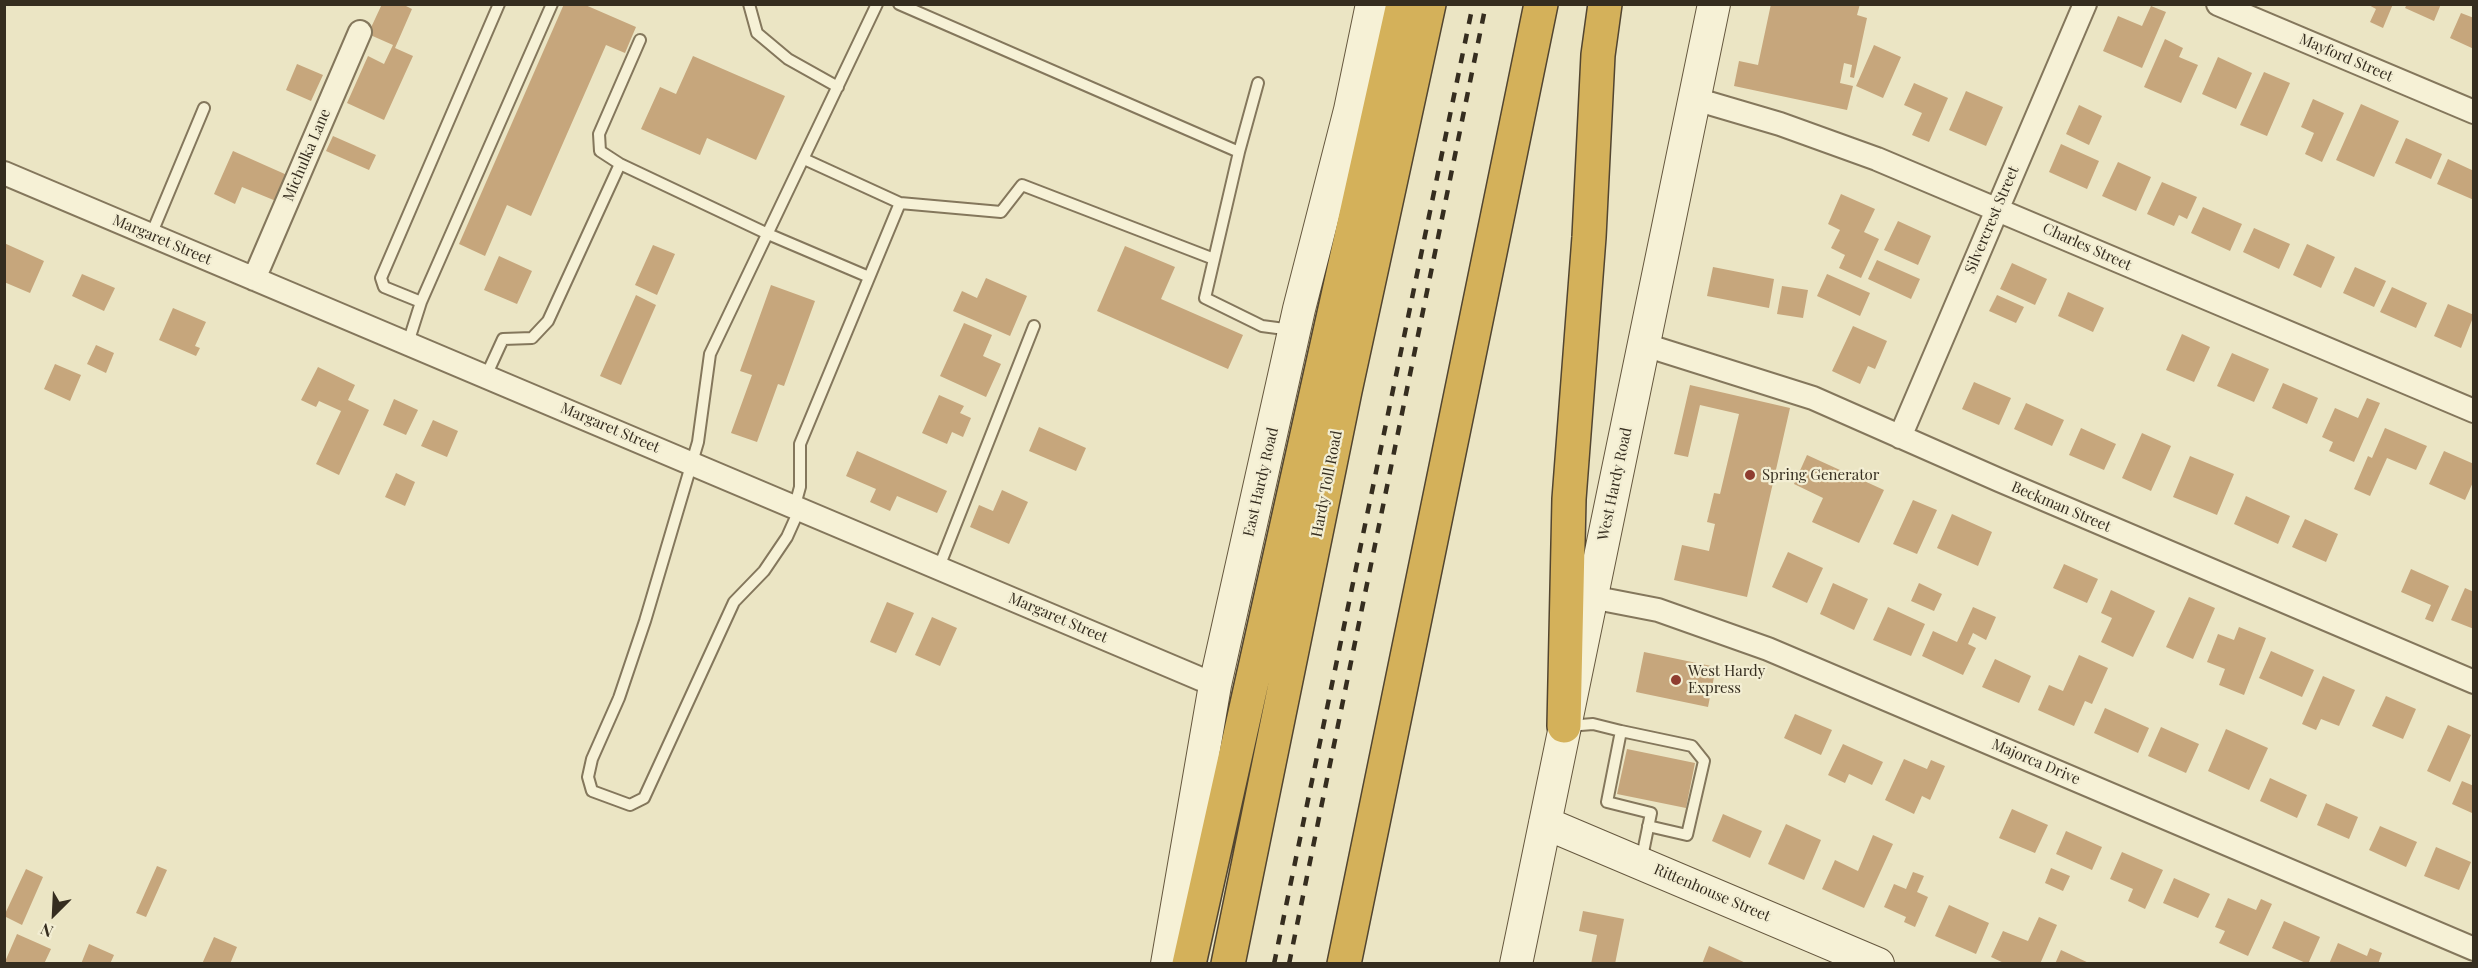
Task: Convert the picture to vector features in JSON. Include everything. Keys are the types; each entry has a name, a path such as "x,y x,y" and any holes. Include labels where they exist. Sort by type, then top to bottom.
{"highway":[{"path":"1189,963 1403,4"},
{"name":"Hardy Toll Road","path":"1228,963 1345,391 1428,4"},
{"path":"1344,963 1541,4"},
{"path":"1564,726 1569,499 1589,237 1598,55 1605,4"}],"main road":[{"name":"East Hardy Road","path":"1167,963 1215,685 1295,331 1350,110 1372,4"},
{"name":"West Hardy Road","path":"1516,963 1714,4"},
{"name":"Rittenhouse Street","path":"1545,824 1641,862 1878,963"}],"street":[{"name":"Silvercrest Street","path":"1900,437 2085,4"},
{"name":"Mayford Street","path":"2218,4 2474,112"},
{"name":"Michulka Lane","path":"254,279 360,32"},
{"name":"Charles Street","path":"1695,99 1834,142 1998,208 2474,411"},
{"name":"Margaret Street","path":"4,173 797,506 1215,685"},
{"name":"Beckman Street","path":"1645,345 1769,382 2474,682"},
{"name":"Majorca Drive","path":"1592,597 1658,610 1768,649 2474,949"}],"lane":[{"path":"421,303 384,287 381,278 499,4"},
{"path":"408,343 421,303 552,4"},
{"path":"749,4 757,33 788,59 838,87"},
{"path":"877,4 710,354 698,442 619,698 592,759 588,777 592,790 612,800 630,805 644,798 734,602 764,571 787,537 797,506 800,487 800,444 900,203"},
{"path":"900,4 1239,153"},
{"path":"640,40 599,134 600,151 620,164 768,234 869,277"},
{"path":"1258,83 1205,298 1262,326 1295,331"},
{"path":"151,235 204,108"},
{"path":"804,159 900,203 1001,212 1022,185 1214,259"},
{"path":"486,376 503,339 532,338 548,321 620,164"},
{"path":"939,567 1034,326"},
{"path":"1564,726 1593,724 1692,746 1704,761 1687,835 1648,826"},
{"path":"1621,731 1607,802 1651,813 1641,862"}],"building":[{"path":"382,4 402,4 412,9 395,48 413,56 384,120 347,103 368,56 384,64 393,45 368,34"},
{"path":"564,4 583,4 636,27 625,53 606,45 531,216 507,205 485,256 459,244"},
{"path":"1771,4 1860,4 1857,15 1867,18 1854,78 1850,77 1852,65 1844,63 1840,83 1853,86 1847,110 1734,86 1739,61 1758,65"},
{"path":"2367,4 2393,4 2383,28 2370,22 2376,9"},
{"path":"2407,4 2441,4 2434,21 2405,8"},
{"path":"2151,6 2166,12 2142,68 2103,51 2118,16 2142,26"},
{"path":"2461,13 2474,18 2474,49 2450,38"},
{"path":"2165,39 2183,48 2179,57 2198,65 2181,103 2144,87"},
{"path":"1874,45 1901,57 1883,98 1856,86"},
{"path":"693,56 785,96 756,160 707,138 700,155 641,129 660,87 676,94"},
{"path":"2218,57 2252,73 2236,109 2202,94"},
{"path":"297,64 323,75 311,101 286,90"},
{"path":"2264,72 2290,83 2267,136 2240,125"},
{"path":"1914,83 1948,98 1929,142 1912,135 1922,113 1904,105"},
{"path":"1966,91 2003,107 1986,146 1949,130"},
{"path":"2313,99 2344,113 2322,162 2305,154 2314,133 2301,127"},
{"path":"2361,104 2399,121 2374,177 2336,160"},
{"path":"2079,105 2102,116 2089,145 2066,134"},
{"path":"333,136 376,155 369,170 326,151"},
{"path":"2406,138 2442,154 2431,179 2395,163"},
{"path":"2061,144 2099,161 2087,189 2049,172"},
{"path":"233,151 287,175 276,201 242,187 235,204 214,194"},
{"path":"2448,159 2474,171 2474,200 2437,184"},
{"path":"2118,162 2151,177 2136,211 2102,196"},
{"path":"2162,182 2197,197 2187,219 2179,215 2174,226 2147,214"},
{"path":"1841,194 1875,209 1864,232 1879,239 1861,278 1839,268 1845,255 1831,248 1840,230 1828,224"},
{"path":"2203,207 2242,224 2230,251 2191,233"},
{"path":"1898,221 1931,236 1918,265 1884,250"},
{"path":"2254,228 2290,244 2279,269 2243,252"},
{"path":"4,243 44,261 30,293 4,282"},
{"path":"2307,244 2335,257 2321,288 2293,275"},
{"path":"653,245 675,254 657,295 635,285"},
{"path":"1125,246 1175,267 1161,299 1243,335 1228,369 1097,311"},
{"path":"499,256 532,271 517,304 484,290"},
{"path":"1877,260 1920,279 1911,299 1868,279"},
{"path":"2012,263 2047,279 2035,305 2000,289"},
{"path":"1713,267 1774,279 1769,308 1707,296"},
{"path":"2355,267 2386,281 2374,307 2343,293"},
{"path":"82,274 115,288 104,311 72,296"},
{"path":"1827,274 1870,293 1860,316 1817,296"},
{"path":"986,278 1027,296 1010,336 953,311 962,291 977,298"},
{"path":"771,285 815,301 784,386 778,384 757,442 731,433 752,375 740,371"},
{"path":"1782,286 1808,290 1803,318 1777,314"},
{"path":"2392,287 2427,303 2416,328 2380,312"},
{"path":"2068,292 2104,308 2093,332 2058,316"},
{"path":"636,295 656,305 621,385 600,376"},
{"path":"1997,295 2024,307 2016,323 1989,311"},
{"path":"2448,304 2474,315 2461,348 2434,336"},
{"path":"173,308 206,322 195,346 200,348 196,356 159,340"},
{"path":"964,323 992,335 983,356 1001,364 986,397 940,376"},
{"path":"1853,326 1887,341 1875,369 1868,366 1860,384 1832,371"},
{"path":"2182,334 2210,347 2194,382 2166,370"},
{"path":"96,345 114,353 106,373 87,364"},
{"path":"2232,353 2269,369 2254,402 2217,386"},
{"path":"55,364 81,375 70,401 44,389"},
{"path":"318,367 355,385 348,400 369,410 339,475 316,464 341,411 319,401 316,407 301,400"},
{"path":"1974,382 2011,398 1999,425 1962,409"},
{"path":"2283,383 2318,398 2307,424 2272,408"},
{"name":"Spring Generator","path":"1690,385 1790,408 1747,597 1674,580 1682,545 1709,551 1715,524 1707,522 1714,493 1720,494 1739,414 1700,405 1688,457 1674,454"},
{"path":"939,395 964,406 960,413 971,418 963,437 952,432 947,444 922,433"},
{"path":"2367,398 2380,403 2354,462 2329,451 2333,442 2322,437 2335,408 2358,418"},
{"path":"394,399 418,410 406,435 383,425"},
{"path":"2026,403 2064,420 2052,446 2014,429"},
{"path":"433,420 458,431 447,457 421,446"},
{"path":"1039,427 1086,448 1076,471 1029,451"},
{"path":"2081,428 2116,444 2104,470 2069,455"},
{"path":"2385,428 2427,446 2416,470 2387,458 2370,496 2354,489 2368,456 2372,458"},
{"path":"2142,433 2171,446 2151,491 2122,478"},
{"path":"857,451 947,491 937,513 897,496 890,511 870,502 876,489 846,476"},
{"path":"2444,451 2474,464 2474,480 2465,500 2429,484"},
{"path":"1807,455 1884,490 1859,543 1812,522 1823,498 1794,484"},
{"path":"2190,456 2234,474 2217,515 2173,497"},
{"path":"396,473 415,482 405,506 385,497"},
{"path":"1002,490 1028,502 1009,544 970,527 979,505 993,511"},
{"path":"2246,496 2290,516 2278,544 2234,524"},
{"path":"1913,500 1937,510 1917,554 1893,544"},
{"path":"1952,514 1992,532 1978,566 1937,548"},
{"path":"2305,519 2338,534 2326,562 2292,547"},
{"path":"1788,552 1823,568 1807,603 1772,587"},
{"path":"2064,564 2098,579 2087,603 2053,588"},
{"path":"2411,569 2449,586 2433,622 2425,619 2431,605 2401,592"},
{"path":"1833,583 1868,599 1854,630 1820,614"},
{"path":"1919,583 1942,594 1934,611 1911,601"},
{"path":"2465,588 2474,592 2474,629 2451,620"},
{"path":"2111,590 2155,611 2133,657 2101,642 2112,618 2101,613"},
{"path":"2189,597 2215,608 2193,659 2166,647"},
{"path":"887,602 914,613 896,653 870,642"},
{"path":"1888,607 1925,624 1911,656 1873,640"},
{"path":"1973,607 1996,617 1986,640 1973,633 1968,644 1976,648 1963,675 1922,656 1933,631 1957,642"},
{"path":"932,617 957,628 940,666 915,655"},
{"path":"2239,627 2266,638 2244,695 2219,685 2225,669 2207,662 2218,634 2234,640"},
{"path":"2271,651 2314,670 2302,697 2259,678"},
{"name":"West Hardy Express","path":"1644,652 1716,667 1708,707 1636,692"},
{"path":"2079,655 2108,668 2092,704 2085,701 2074,726 2038,710 2049,685 2063,691"},
{"path":"1995,659 2031,676 2019,703 1982,687"},
{"path":"2323,676 2355,690 2339,726 2321,719 2316,730 2302,724"},
{"path":"2386,696 2416,709 2403,739 2372,726"},
{"path":"2105,708 2149,728 2138,753 2094,733"},
{"path":"1795,714 1832,730 1821,755 1784,738"},
{"path":"2448,725 2471,735 2450,782 2427,771"},
{"path":"2161,727 2199,744 2186,773 2148,756"},
{"path":"2226,729 2268,748 2249,790 2208,771"},
{"path":"1843,744 1883,762 1872,785 1849,774 1845,783 1828,775"},
{"path":"1627,749 1695,763 1686,808 1617,794"},
{"path":"1904,759 1927,769 1931,760 1945,766 1930,800 1922,796 1914,814 1885,800"},
{"path":"2270,778 2307,795 2297,818 2260,801"},
{"path":"2462,781 2474,786 2472,813 2452,804"},
{"path":"2326,803 2358,817 2349,839 2317,825"},
{"path":"2012,809 2048,825 2035,853 1999,838"},
{"path":"1723,814 1762,831 1750,858 1712,841"},
{"path":"1786,824 1821,840 1804,880 1768,864"},
{"path":"2380,826 2417,842 2406,867 2369,850"},
{"path":"2066,831 2102,847 2092,870 2056,854"},
{"path":"1873,835 1893,844 1864,908 1822,889 1835,860 1858,871"},
{"path":"2436,847 2471,862 2459,890 2424,876"},
{"path":"2122,852 2163,870 2145,909 2128,901 2133,889 2110,879"},
{"path":"157,866 167,870 146,917 136,913"},
{"path":"2051,868 2070,876 2063,891 2045,883"},
{"path":"26,869 43,877 22,925 4,916"},
{"path":"1913,872 1924,876 1917,892 1928,897 1915,927 1904,922 1906,917 1884,907 1894,884 1906,889"},
{"path":"2174,878 2210,894 2198,918 2163,903"},
{"path":"2228,898 2256,910 2261,899 2272,904 2248,956 2219,943 2225,931 2215,927"},
{"path":"1949,905 1989,923 1976,954 1935,936"},
{"path":"1583,911 1624,919 1615,964 1591,964 1597,935 1579,931"},
{"path":"2039,917 2057,925 2040,964 2006,964 1991,957 2003,931 2028,941"},
{"path":"2284,921 2320,937 2308,964 2272,948"},
{"path":"17,934 51,949 44,964 4,964"},
{"path":"214,937 237,947 230,964 202,964"},
{"path":"2338,943 2367,956 2370,948 2382,953 2378,964 2329,964"},
{"path":"89,944 114,955 110,964 81,964"},
{"path":"1709,946 1748,964 1702,964"},
{"path":"2061,950 2091,964 2055,964"}],"railway":[{"path":"1274,964 1473,4"},
{"path":"1289,964 1486,4"}],"place":[{"name":"Spring Generator","path":"1750,475"},
{"name":"West Hardy Express","path":"1676,680"}]}
